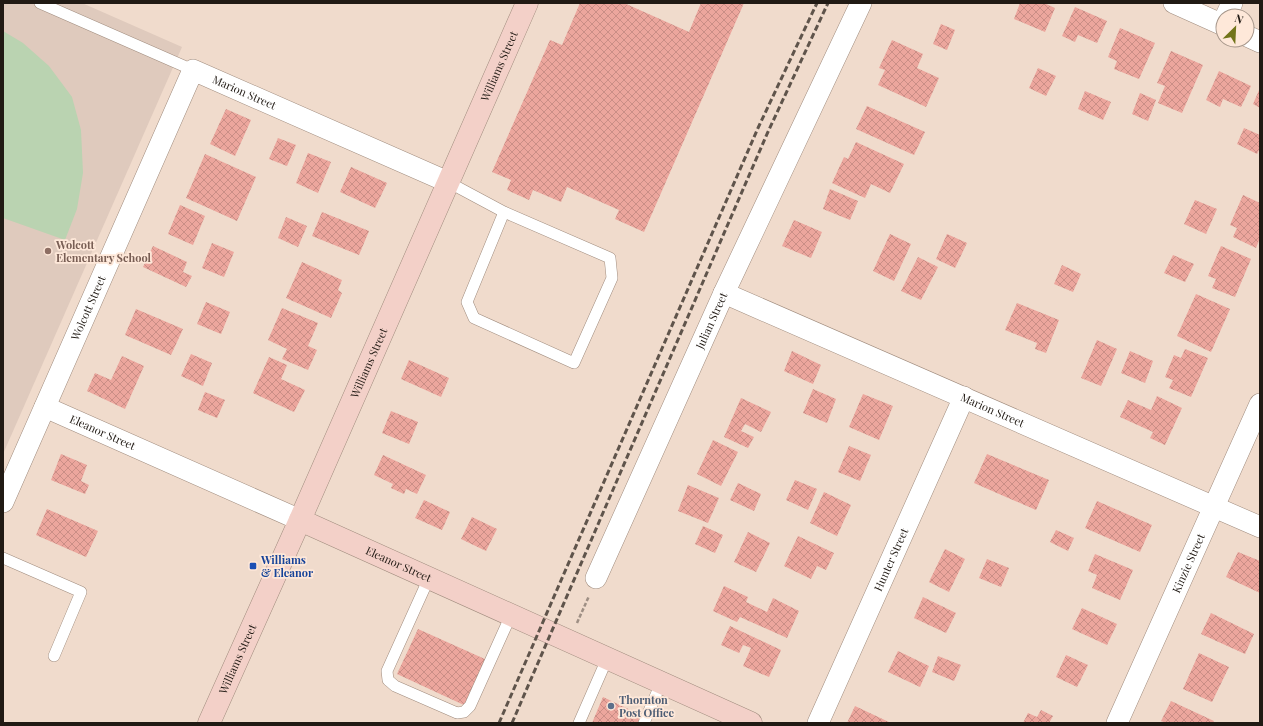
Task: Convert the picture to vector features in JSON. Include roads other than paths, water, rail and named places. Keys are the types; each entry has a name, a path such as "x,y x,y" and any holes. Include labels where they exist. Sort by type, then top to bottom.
{"street":[{"name":"Williams Street","path":"209,723 300,520 527,3"},
{"name":"Julian Street","path":"596,578 724,293 861,3"},
{"path":"1174,3 1215,21"},
{"name":"Marion Street","path":"193,70 448,182"},
{"name":"Wolcott Street","path":"3,502 193,70"},
{"name":"Marion Street","path":"724,293 1260,527"},
{"name":"Hunter Street","path":"818,723 964,397"},
{"name":"Kinzie Street","path":"1117,723 1260,404"},
{"name":"Eleanor Street","path":"45,407 751,723"}],"lane":[{"name":"Marion Street","path":"40,3 193,70"},
{"path":"448,182 504,212 610,258 612,278 574,363 474,318 467,302 504,212"},
{"path":"3,558 81,592 54,656"},
{"path":"429,578 387,671 388,680 395,686 457,713 464,712 470,706 511,616"},
{"path":"579,723 608,659"},
{"path":"644,723 661,683"}],"railway":[{"path":"499,723 758,128 817,3"},
{"path":"512,723 767,134 828,3"}],"place":[{"name":"Wolcott Elementary School","path":"48,251"},
{"name":"Williams & Eleanor","path":"253,566"},
{"name":"Thornton Post Office","path":"611,706"}]}
